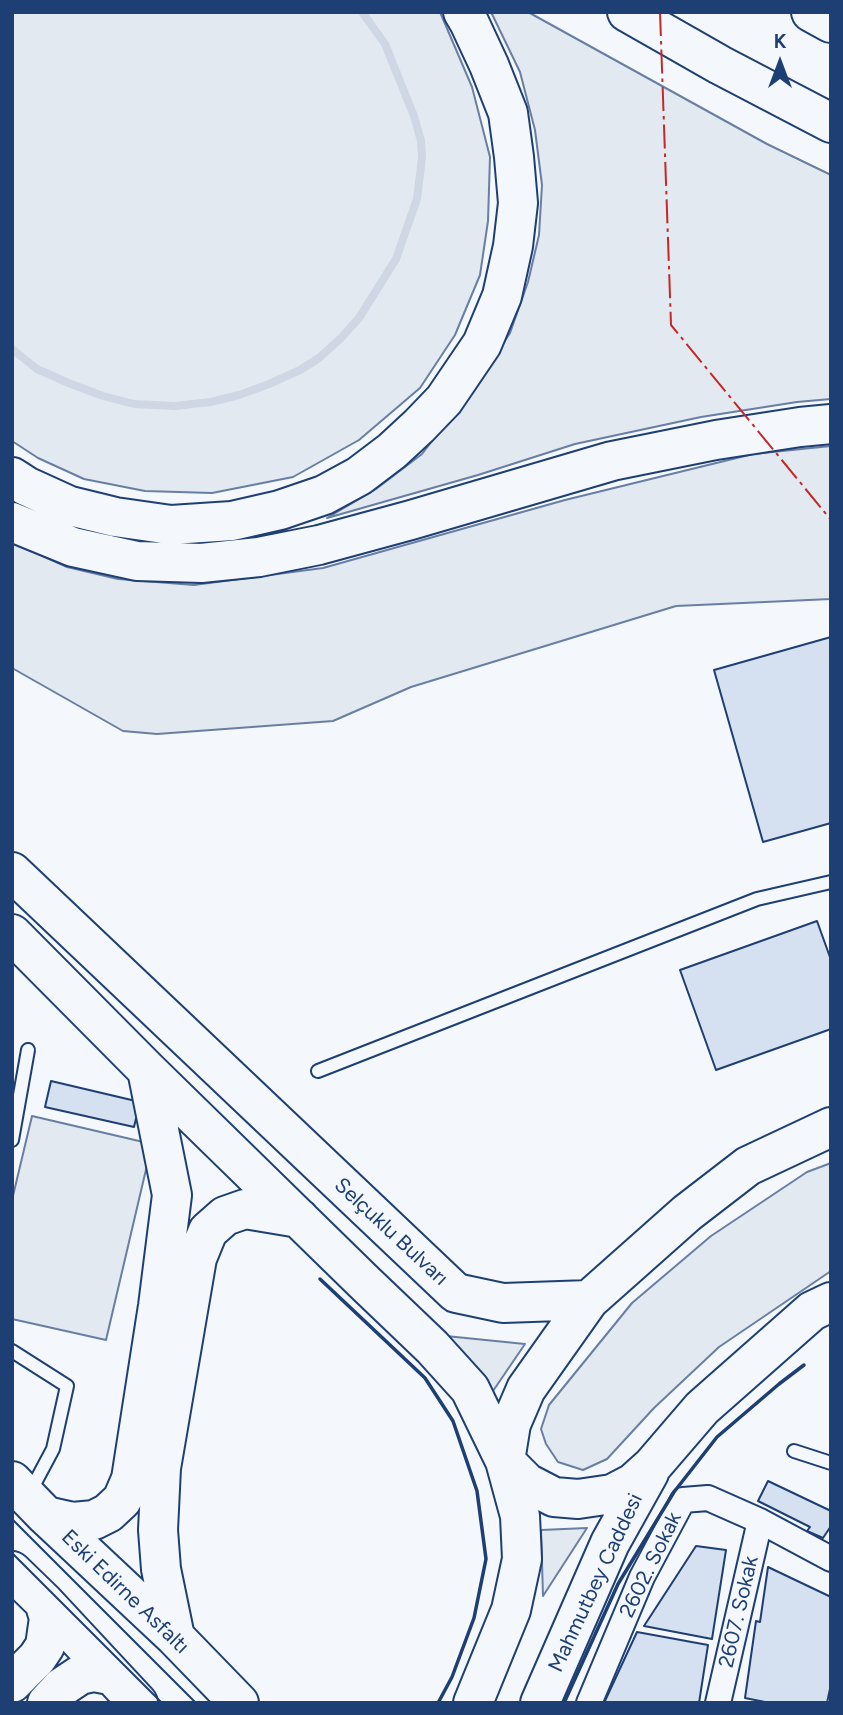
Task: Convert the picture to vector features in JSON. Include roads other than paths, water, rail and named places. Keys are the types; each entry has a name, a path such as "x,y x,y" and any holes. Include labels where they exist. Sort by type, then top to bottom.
{"main road":[{"path":"12,477 69,506 115,517 171,525 232,521 281,510 324,495 359,476 392,451 436,409 482,344 502,296 513,246 518,203 508,113 489,65 463,12"},
{"path":"627,12 720,65 831,123"},
{"path":"810,12 831,23"},
{"path":"12,522 73,547 137,561 201,563 259,557 319,545 411,520 612,461 716,440 831,424"},
{"name":"Selçuklu Bulvarı","path":"12,872 456,1293 503,1303 589,1300"},
{"path":"12,934 147,1070 432,1347 470,1389 505,1461 520,1516 522,1559 511,1610 473,1703"},
{"path":"28,1498 73,1522 94,1520 108,1513 122,1500 131,1479 172,1195 147,1070"},
{"path":"505,1461 511,1423 526,1389 589,1300 687,1213 748,1166 831,1127"},
{"path":"175,1637 161,1569 158,1530 161,1468 197,1258 208,1231 225,1216 245,1209 299,1218"},
{"path":"505,1461 527,1483 554,1497 578,1499 612,1494 633,1483 653,1465 702,1408 811,1311 831,1302"},
{"name":"Mahmutbey Caddesi","path":"540,1703 610,1543 653,1465"},
{"name":"Eski Edirne Asfaltı","path":"28,1498 175,1637 239,1703"},
{"path":"12,1571 138,1703"},
{"path":"12,1683 45,1646 49,1618 44,1602"},
{"path":"47,1703 62,1687 80,1675 94,1672 110,1675"}],"street":[{"name":"2602. Sokak","path":"589,1703 642,1577 683,1500 708,1498 760,1521 831,1559"},
{"name":"2607. Sokak","path":"718,1703 760,1521"}],"lane":[{"path":"318,1071 757,899 831,882"},
{"path":"12,1140 28,1050"},
{"path":"12,1351 67,1385 53,1449 28,1498"},
{"path":"794,1451 831,1463"}],"waterway":[{"path":"12,349 37,369 103,396 134,404 175,406 211,402 269,384 319,358 341,338 359,318 396,259 417,199 422,158 421,141 414,116 385,44 362,12"}],"tram line":[{"path":"12,1519 196,1703"},
{"path":"12,1553 162,1703"}]}
